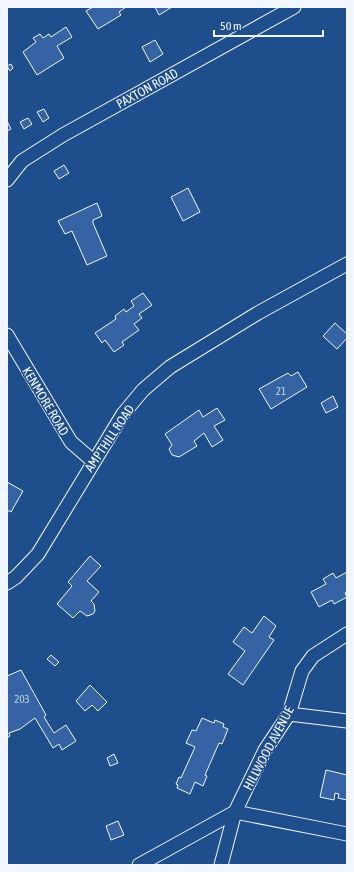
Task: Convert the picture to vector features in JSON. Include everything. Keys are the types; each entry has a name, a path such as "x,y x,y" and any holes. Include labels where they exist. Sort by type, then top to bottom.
{"street":[{"name":"PAXTON ROAD","path":"7,180 22,161 63,134 294,7"},
{"name":"AMPTHILL ROAD","path":"7,583 38,554 93,461 123,414 143,390 170,367 258,313 347,264"},
{"name":"KENMORE ROAD","path":"7,335 71,442 93,461"},
{"name":"HILLWOOD AVENUE","path":"221,865 235,812 265,750 289,714 302,672 313,656 347,634"},
{"path":"289,714 347,721"},
{"path":"139,865 235,812 347,834"}],"building":[{"path":"93,7 126,7 119,12 121,15 98,29 86,11"},
{"path":"155,7 172,7 159,15"},
{"path":"66,27 72,37 57,46 64,58 37,75 23,52 36,42 33,38 40,34 43,38 49,34 51,37"},
{"path":"155,40 163,54 150,62 142,47"},
{"path":"11,64 13,68 10,71 7,66"},
{"path":"44,109 49,118 43,122 37,112"},
{"path":"28,118 32,124 24,129 20,122"},
{"path":"7,121 11,129 7,131"},
{"path":"64,165 69,173 59,179 54,171"},
{"path":"188,188 200,212 183,221 171,197"},
{"path":"97,203 102,216 93,220 93,223 107,256 87,265 72,231 65,234 58,221"},
{"path":"143,293 152,305 139,314 142,318 134,324 139,330 122,342 124,345 114,352 105,340 102,343 95,333 116,319 115,316 124,309 126,312 134,306 131,301"},
{"path":"335,323 347,334 347,338 337,349 323,336"},
{"path":"298,372 307,387 271,409 259,389 288,373 291,376"},
{"path":"333,396 338,407 326,413 321,403"},
{"path":"217,408 225,420 214,426 223,440 212,447 204,433 194,441 197,446 179,457 172,455 169,449 172,445 165,434 199,410 203,417"},
{"path":"7,482 23,491 11,512 7,510"},
{"path":"90,556 101,566 87,581 99,592 91,601 94,604 95,611 93,614 87,616 80,611 73,618 57,604 72,586 68,582"},
{"path":"347,572 347,592 345,593 347,597 334,604 332,600 319,607 311,592 326,584 323,579 333,573 336,578"},
{"path":"264,616 276,626 269,637 274,640 243,685 228,674 245,651 233,642 244,627 252,633"},
{"path":"51,655 59,662 55,666 47,659"},
{"path":"21,670 46,715 44,717 54,733 66,725 76,741 62,750 59,744 53,748 35,718 20,729 9,733 10,736 7,738 7,676"},
{"path":"90,685 107,702 98,711 92,705 85,711 76,701"},
{"path":"202,718 214,723 215,720 224,724 223,727 228,729 222,744 219,743 205,775 207,776 203,786 195,782 190,794 177,788 178,785 176,784 179,777 181,778 195,747 186,743 192,730 196,731"},
{"path":"114,754 118,763 110,766 107,758"},
{"path":"326,770 347,775 347,800 338,798 339,794 335,793 334,800 320,797"},
{"path":"118,821 124,835 111,840 106,826"}]}
